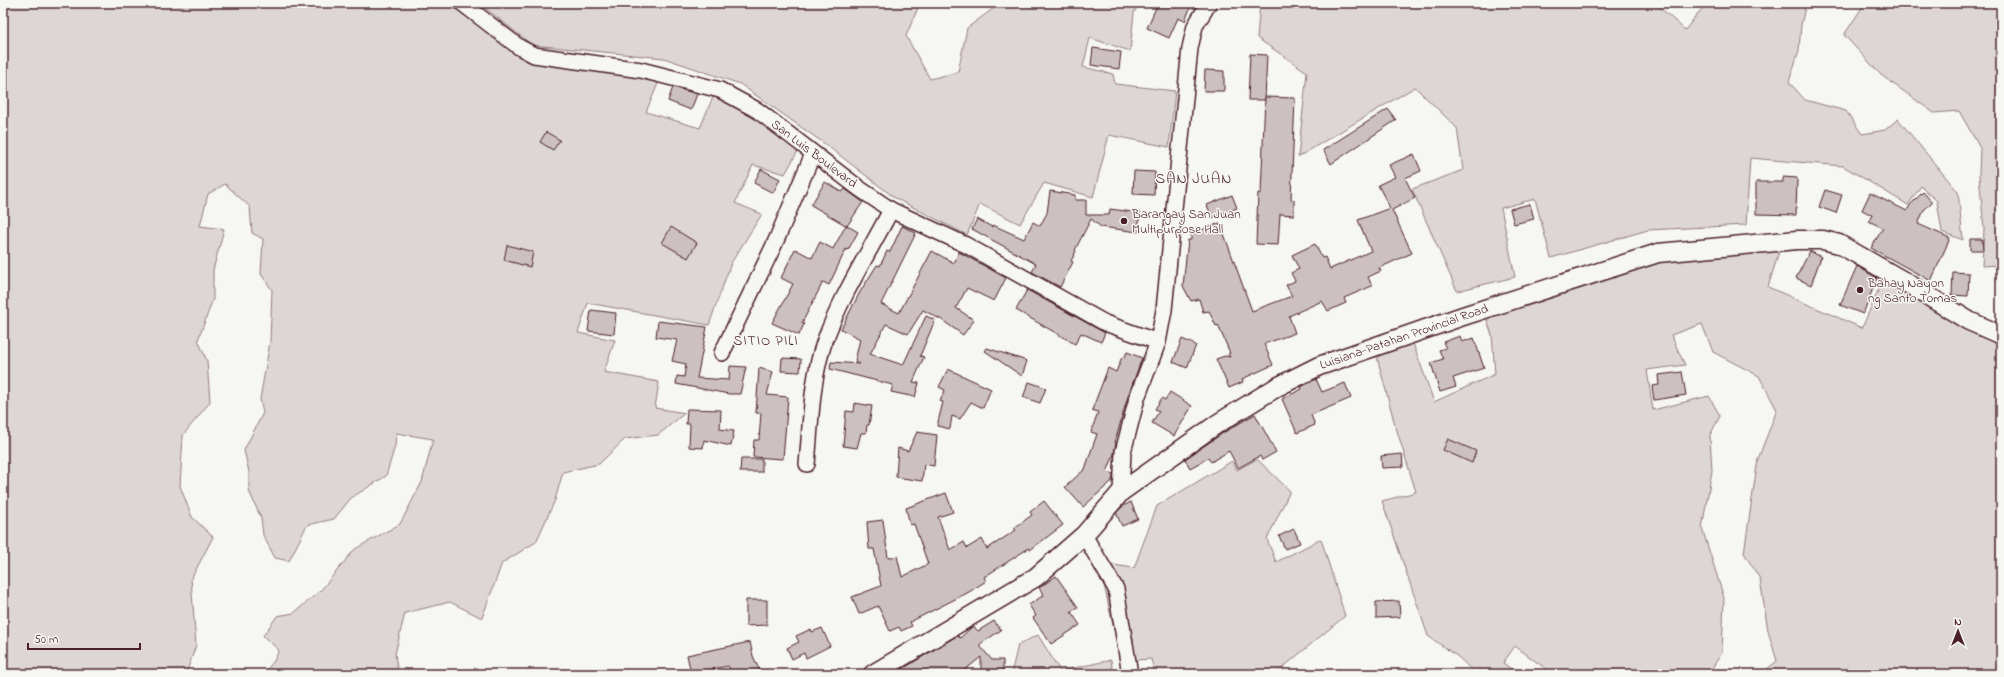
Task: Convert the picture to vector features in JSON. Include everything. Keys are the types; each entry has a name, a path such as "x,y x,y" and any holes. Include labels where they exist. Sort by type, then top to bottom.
{"street":[{"name":"San Luis Boulevard","path":"462,3 519,47 534,55 641,70 720,90 757,110 813,154 891,210 966,245 1105,323 1158,342"},
{"path":"1121,492 1123,452 1126,439 1137,398 1158,342 1164,310 1190,48 1196,26 1209,3"},
{"path":"722,353 775,243 813,154"},
{"path":"807,464 819,360 825,340 838,311 891,210"},
{"name":"Luisiana-Patahan Provincial Road","path":"873,674 1036,577 1084,536 1121,492 1217,424 1277,386 1319,366 1478,311 1658,253 1797,240 1823,240 1839,244 1969,321 2001,335"},
{"path":"1084,536 1116,589 1130,674"}],"shaded area":[{"path":"3,3 447,3 531,62 662,74 646,112 700,128 715,92 753,111 800,147 785,174 753,165 735,203 762,214 731,263 709,325 588,303 578,333 615,340 604,372 659,382 655,408 685,413 658,435 625,439 599,464 563,472 555,500 536,542 502,563 482,618 450,602 405,613 395,654 398,674 263,674 274,661 279,650 263,636 277,616 294,613 321,590 355,549 400,524 422,482 433,439 396,433 395,446 386,476 351,498 334,519 307,525 289,561 275,558 263,535 261,518 249,491 249,472 244,450 263,413 260,399 270,342 272,290 261,274 263,239 252,233 250,207 225,184 208,194 200,226 224,229 213,270 213,299 198,340 207,361 210,402 183,435 180,486 192,517 213,537 191,579 196,645 186,674 3,674"},
{"path":"479,3 920,3 906,36 930,79 958,72 967,28 998,5 998,3 1139,3 1134,13 1130,51 1090,38 1083,67 1113,74 1115,84 1175,91 1169,147 1109,135 1093,197 1044,183 1020,224 980,204 967,235 895,198 825,144 740,84 664,58 532,45"},
{"path":"1260,3 1655,3 1685,30 1704,6 1713,3 1806,3 1801,25 1799,50 1789,82 1805,100 1846,111 1862,134 1885,130 1898,119 1958,192 1963,240 1942,232 1937,201 1921,186 1908,205 1843,166 1750,158 1746,225 1648,230 1551,258 1535,199 1501,208 1515,277 1457,291 1412,189 1463,170 1457,128 1415,87 1298,157 1307,72 1257,38"},
{"path":"1865,3 2001,3 2001,265 1982,266 1984,229 1979,175 1980,148 1959,111 1934,113 1881,75 1844,35"},
{"path":"1782,242 1768,287 1862,328 1883,279 2001,343 2001,674 1761,674 1777,661 1768,631 1760,579 1744,553 1758,459 1777,410 1759,376 1713,352 1702,324 1671,335 1685,365 1647,370 1653,410 1709,396 1720,416 1710,435 1712,471 1702,528 1724,598 1722,653 1708,674 1553,674 1515,646 1503,663 1518,674 1476,674 1457,656 1428,636 1382,501 1416,492 1394,421 1373,342 1409,332 1434,402 1495,374 1492,335 1481,302 1576,269 1665,249"},
{"path":"1257,459 1290,491 1267,539 1276,562 1321,539 1345,616 1275,674 1155,674 1151,659 1121,661 1099,563 1134,568 1157,506 1232,461 1237,470"},
{"path":"1038,635 1060,671 1111,660 1113,674 1011,674 1018,645"}],"building":[{"path":"1158,3 1184,3 1191,6 1185,21 1178,18 1169,38 1147,28"},
{"path":"1093,48 1121,52 1119,69 1091,65"},
{"path":"1250,54 1267,55 1265,100 1248,100"},
{"path":"1205,70 1224,71 1224,91 1204,91"},
{"path":"673,87 697,94 691,110 668,101"},
{"path":"1265,97 1295,98 1291,199 1294,200 1294,215 1280,214 1278,245 1256,244 1258,193 1261,193"},
{"path":"1388,109 1396,120 1331,164 1323,150"},
{"path":"546,132 560,140 553,150 540,142"},
{"path":"1414,154 1421,171 1405,178 1415,198 1392,210 1412,253 1379,268 1381,271 1368,277 1372,286 1344,298 1346,303 1328,311 1322,301 1289,316 1295,333 1264,344 1273,365 1242,379 1243,382 1229,388 1216,359 1225,356 1230,357 1228,354 1230,353 1218,325 1216,326 1209,311 1203,312 1199,299 1191,301 1183,286 1188,240 1191,240 1191,234 1220,223 1252,311 1292,296 1286,285 1295,281 1291,273 1299,269 1292,255 1315,244 1322,258 1325,257 1330,269 1371,251 1358,220 1390,208 1378,185 1395,177 1389,165"},
{"path":"761,169 780,179 773,193 754,183"},
{"path":"1134,171 1155,172 1154,195 1133,194"},
{"path":"1783,177 1797,178 1796,215 1756,214 1756,182 1783,182"},
{"path":"825,182 842,192 845,189 863,202 847,226 811,205"},
{"path":"1825,190 1842,195 1836,213 1819,207"},
{"path":"1050,191 1075,195 1075,200 1086,200 1086,215 1109,215 1110,209 1140,213 1138,232 1101,227 1091,219 1075,250 1076,251 1071,261 1073,262 1060,287 1032,272 1036,264 972,229 977,219 992,227 993,225 1024,239 1033,222 1040,226 1047,213"},
{"path":"1923,192 1932,202 1924,210 1918,224 1950,238 1931,281 1871,248 1883,228 1869,221 1872,215 1862,210 1870,193 1907,211 1910,205"},
{"path":"1232,195 1237,208 1212,218 1207,205"},
{"path":"1530,204 1534,219 1514,224 1510,209"},
{"path":"846,225 858,232 848,250 846,249 829,285 823,282 802,323 804,324 799,335 772,323 793,284 781,278 795,249 812,258 820,242 833,249"},
{"path":"902,226 916,233 881,304 899,313 932,251 954,263 959,252 1006,278 994,301 967,288 956,308 974,320 963,335 942,320 923,310 908,334 886,324 870,354 903,365 926,316 935,320 920,356 924,357 913,382 919,383 915,397 891,392 893,385 830,369 831,362 860,364 855,361 860,339 841,329 860,292 877,265 880,266 887,251 890,252"},
{"path":"671,227 697,243 688,258 662,243"},
{"path":"1970,239 1982,239 1983,250 1970,250"},
{"path":"507,245 533,252 530,267 504,260"},
{"path":"1810,251 1821,257 1811,285 1796,278"},
{"name":"Bahay Nayon ng Santo Tomas","path":"1857,266 1877,278 1863,314 1840,305"},
{"path":"1953,272 1969,273 1968,296 1952,295"},
{"path":"1027,290 1105,333 1101,342 1081,333 1075,344 1016,310"},
{"path":"591,310 616,313 614,334 588,331"},
{"path":"658,321 707,327 697,378 729,380 730,366 746,367 740,394 729,394 676,384 677,376 684,377 686,364 672,361 677,340 656,337"},
{"path":"1460,336 1462,342 1474,338 1484,368 1453,378 1456,387 1440,392 1431,363 1443,359 1439,350 1446,348 1443,342"},
{"path":"1182,339 1196,345 1187,368 1173,362"},
{"path":"987,348 1027,361 1022,376 985,351"},
{"path":"1127,352 1142,358 1128,396 1115,442 1114,454 1107,472 1113,474 1113,478 1111,482 1083,507 1065,487 1085,469 1097,434 1091,432 1098,412 1092,410 1108,368 1116,372 1122,357 1124,358"},
{"path":"782,358 801,359 800,372 781,371"},
{"path":"759,368 773,372 767,395 788,397 783,459 753,457 754,440 759,440 761,413 756,413"},
{"path":"948,369 991,389 983,408 971,402 960,419 952,416 950,429 937,426 943,402 940,401 945,390 939,387"},
{"path":"1682,372 1686,395 1654,400 1652,386 1659,385 1658,375"},
{"path":"1316,379 1322,392 1345,383 1351,398 1311,415 1315,425 1297,433 1282,399 1302,389 1301,387"},
{"path":"1029,382 1046,388 1040,403 1023,397"},
{"path":"1170,392 1192,406 1174,436 1152,423 1159,411 1155,409 1162,398 1165,400"},
{"path":"855,403 872,406 869,425 867,425 866,433 861,433 857,448 843,446 846,411 854,412"},
{"path":"687,409 721,410 720,429 734,431 731,446 704,440 703,448 689,447 690,424 686,424"},
{"path":"1255,414 1276,452 1262,460 1260,456 1238,468 1229,451 1211,462 1208,458 1190,468 1185,459 1223,433"},
{"path":"917,432 937,435 934,466 924,464 922,481 896,477 898,448 908,451"},
{"path":"1448,439 1476,451 1472,463 1443,450"},
{"path":"1402,454 1403,467 1382,468 1381,456"},
{"path":"741,459 762,459 762,472 740,472"},
{"path":"946,493 953,512 938,517 950,550 964,542 967,548 982,539 987,549 1016,530 1014,528 1032,515 1030,512 1044,501 1063,525 1030,550 1029,548 984,577 986,581 969,592 910,622 912,626 901,631 899,627 890,631 878,606 859,614 852,597 881,586 874,549 869,549 867,522 883,520 888,558 897,556 902,577 928,564 914,524 910,525 906,508"},
{"path":"1131,502 1138,519 1122,526 1116,513 1123,506"},
{"path":"1294,529 1300,543 1285,549 1279,536"},
{"path":"1056,576 1078,607 1071,612 1080,625 1051,644 1033,618 1036,616 1029,605 1044,595 1039,588"},
{"path":"746,600 767,600 767,625 746,626"},
{"path":"1399,601 1400,617 1376,618 1376,602"},
{"path":"994,621 1001,630 979,645 992,660 1003,660 1003,674 981,674 981,657 960,674 894,674 955,637 958,636 960,638 973,626 978,631"},
{"path":"822,628 830,646 806,658 804,653 792,659 787,648 799,642 796,636 811,629 812,632"},
{"path":"750,642 753,656 761,674 733,674 728,666 691,673 687,655"}],"place":[{"name":"Barangay San Juan Multipurpose Hall","path":"1124,221"},
{"name":"Bahay Nayon ng Santo Tomas","path":"1860,290"}],"district":[{"name":"SAN JUAN","path":"1194,179"},
{"name":"SITIO PILI","path":"766,341"}]}
